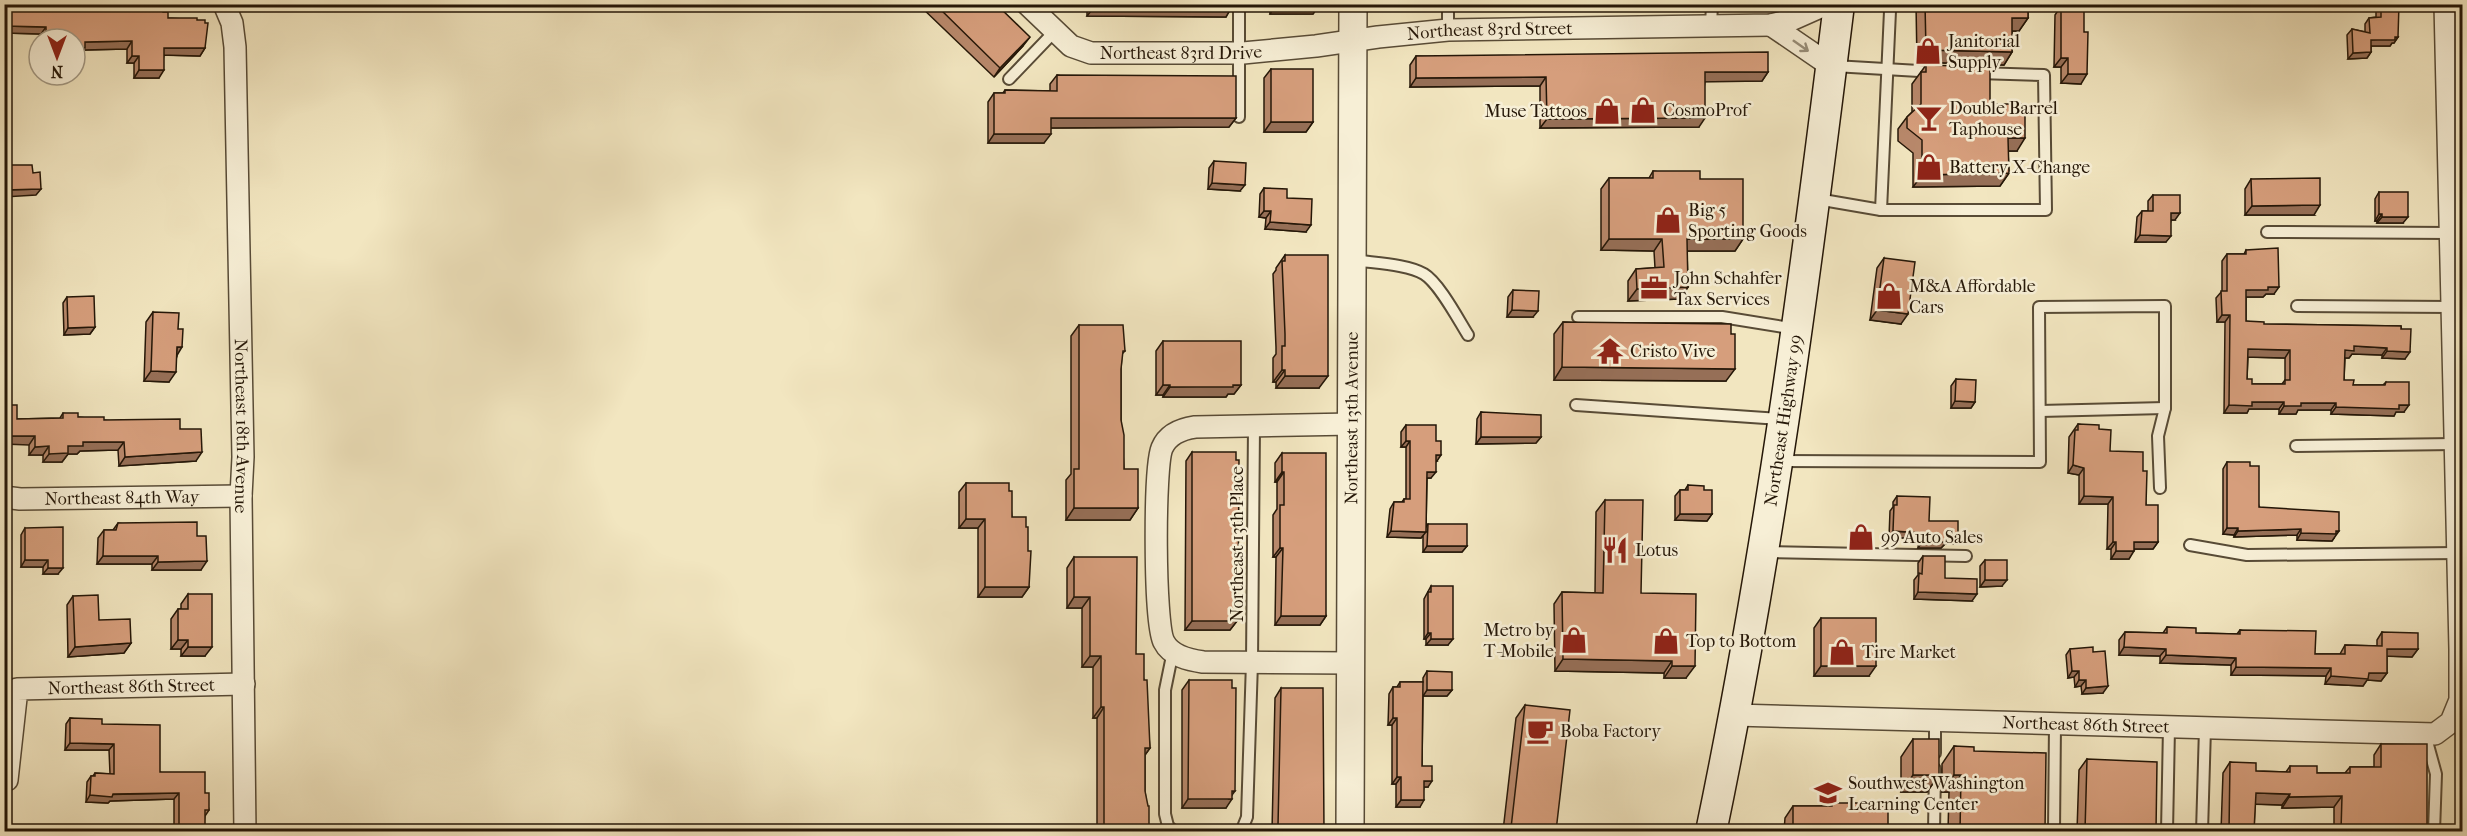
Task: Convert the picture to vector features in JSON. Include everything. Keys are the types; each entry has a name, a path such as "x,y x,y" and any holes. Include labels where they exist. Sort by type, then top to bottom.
{"main road":[{"name":"Northeast Highway 99","path":"1711,831 1735,715 1778,461 1839,4"}],"street":[{"name":"Northeast 13th Avenue","path":"1350,831 1353,4"},
{"name":"Northeast 83rd Street","path":"1353,40 1448,30 1772,25 1791,21 1827,4"},
{"path":"2430,734 2451,722 2460,700 2445,4"},
{"name":"Northeast 83rd Drive","path":"1036,7 1055,31 1071,46 1091,53 1239,52 1316,46 1353,40"},
{"name":"Northeast 18th Avenue","path":"228,14 243,457 241,496 245,831"},
{"path":"1772,25 1831,66"},
{"path":"1351,663 1194,661 1173,651 1163,641 1158,618 1158,461 1162,447 1169,436 1183,429 1353,424"},
{"name":"Northeast 84th Way","path":"4,497 20,499 241,496"},
{"name":"Northeast 86th Street","path":"7,780 17,689 244,684"},
{"name":"Northeast 86th Street","path":"1735,715 2430,734"}],"lane":[{"path":"1239,4 1239,117"},
{"path":"1448,4 1448,30"},
{"path":"1711,26 1712,4"},
{"path":"1881,210 1890,11"},
{"path":"1009,79 1055,31"},
{"path":"1831,66 1943,72"},
{"path":"1814,199 1881,210 2046,210 2044,75 1966,73"},
{"path":"2267,232 2450,233"},
{"path":"1353,260 1395,265 1424,274 1445,297 1468,335"},
{"path":"1778,461 2040,462 2039,307 2165,306 2165,408 2158,436 2160,488"},
{"path":"2297,306 2452,307"},
{"path":"1578,317 1722,317 1796,329"},
{"path":"1576,405 1784,419"},
{"path":"2040,411 2165,408"},
{"name":"Northeast 13th Place","path":"1241,831 1247,817 1252,662 1254,426"},
{"path":"2296,446 2455,444"},
{"path":"2190,544 2247,555 2458,553"},
{"path":"1763,552 1966,556"},
{"path":"1173,651 1166,690 1165,814 1168,826 1175,831"},
{"path":"1934,831 1935,721"},
{"path":"2054,831 2055,724"},
{"path":"2167,831 2169,727"},
{"path":"2202,831 2205,728"},
{"path":"2430,734 2436,774 2434,831"}],"building":[{"path":"4,4 84,6 84,8 163,7 163,12 168,12 168,18 197,18 197,20 205,20 205,23 208,23 205,48 164,48 164,70 139,70 139,56 132,56 132,41 87,42 87,27 4,26"},
{"path":"935,4 996,4 1030,37 1000,68"},
{"path":"1094,4 1232,4 1232,7 1094,7"},
{"path":"1925,4 2028,4 2028,18 2012,18 2012,52 1926,50"},
{"path":"2399,4 2398,37 2395,37 2395,40 2371,40 2371,52 2353,53 2352,29 2370,33 2369,18 2381,17 2381,5"},
{"path":"2061,6 2084,6 2084,32 2088,32 2087,74 2068,74 2068,58 2061,58"},
{"path":"1768,52 1768,72 1705,72 1705,118 1547,119 1546,77 1416,78 1416,56"},
{"path":"1926,65 1990,67 1990,104 2025,104 2025,138 2008,138 2009,173 1922,175 1922,140 1907,128 1907,117 1921,104 1921,72 1926,72"},
{"path":"1271,69 1313,69 1313,122 1271,122"},
{"path":"1057,75 1236,76 1236,118 1051,118 1051,134 994,134 994,93 1005,93 1005,90 1057,91"},
{"path":"1214,161 1246,163 1245,185 1212,183"},
{"path":"4,165 32,165 33,173 40,172 41,189 4,190"},
{"name":"Big 5 Sporting Goods","path":"1653,171 1700,171 1700,179 1743,179 1743,239 1687,239 1688,287 1637,289 1636,269 1664,267 1662,239 1609,239 1609,178 1653,178"},
{"path":"2320,178 2320,205 2252,206 2251,179"},
{"path":"1264,188 1287,189 1287,198 1312,199 1311,225 1270,222 1271,211 1264,211"},
{"path":"2379,192 2408,192 2408,217 2382,217 2382,214 2379,214"},
{"path":"2153,195 2180,195 2180,213 2171,213 2171,236 2140,235 2142,211 2153,211"},
{"path":"2278,248 2279,287 2268,287 2268,290 2246,290 2246,321 2264,322 2264,324 2401,326 2401,329 2411,329 2410,352 2354,346 2354,351 2345,350 2344,380 2354,380 2353,385 2409,382 2409,405 2399,405 2399,409 2336,407 2336,403 2301,403 2301,406 2284,406 2284,402 2252,402 2252,406 2229,405 2230,315 2222,315 2221,291 2227,291 2227,254 2246,254 2246,250","holes":["2248,349 2290,350 2290,380 2285,380 2285,384 2252,384 2252,379 2247,379"]},
{"path":"1285,255 1328,255 1328,376 1285,376 1285,370 1282,370 1282,346 1285,346 1285,334 1282,261 1285,261"},
{"name":"M&A Affordable Cars","path":"1884,258 1915,262 1908,314 1877,310"},
{"path":"1513,290 1539,291 1538,311 1512,310"},
{"path":"94,296 95,327 68,328 67,297"},
{"path":"153,312 179,313 178,329 183,329 182,347 177,347 176,372 151,371"},
{"path":"1563,322 1731,324 1731,334 1735,334 1735,369 1562,367"},
{"path":"1079,325 1123,325 1125,351 1123,351 1121,369 1121,420 1124,435 1124,469 1138,469 1138,508 1074,508 1074,469 1079,469"},
{"path":"1163,341 1241,341 1241,385 1170,387 1170,385 1163,385"},
{"path":"1956,379 1976,380 1975,402 1955,401"},
{"path":"4,399 5,405 17,405 17,419 63,418 63,413 78,413 78,417 104,417 104,420 180,419 180,429 201,429 202,452 125,457 124,442 83,442 83,446 68,446 68,453 49,454 49,446 35,447 35,436 4,436"},
{"path":"1481,412 1541,415 1541,437 1481,437"},
{"path":"2078,424 2099,425 2099,429 2111,430 2110,451 2143,452 2143,471 2147,471 2146,505 2158,505 2158,542 2134,542 2134,551 2116,551 2116,542 2113,542 2113,497 2084,496 2084,468 2073,465 2075,430 2078,430"},
{"path":"1406,425 1436,425 1436,441 1441,441 1441,455 1436,455 1436,472 1427,472 1426,532 1391,531 1394,502 1404,502 1404,499 1410,499 1410,441 1406,441"},
{"path":"1192,452 1236,452 1236,460 1239,460 1237,621 1192,621"},
{"path":"1282,453 1326,453 1326,616 1281,616 1283,548 1280,548 1280,505 1284,505"},
{"path":"2227,462 2250,462 2250,466 2259,466 2259,507 2339,512 2339,531 2336,531 2336,534 2301,533 2301,529 2238,531 2238,528 2227,528"},
{"path":"966,483 1009,483 1009,491 1012,491 1012,517 1026,517 1026,527 1028,527 1028,551 1031,551 1029,587 985,587 985,519 966,519"},
{"path":"1688,485 1704,486 1704,490 1712,490 1712,514 1680,514 1680,490 1688,490"},
{"path":"1897,496 1930,497 1929,521 1958,521 1958,538 1946,538 1945,542 1922,542 1923,533 1893,531 1894,505 1897,505"},
{"path":"1605,500 1643,500 1641,593 1696,594 1695,666 1672,666 1672,661 1563,659 1562,592 1603,593"},
{"path":"197,522 197,536 206,536 207,561 158,562 158,556 103,556 104,530 116,530 118,523"},
{"path":"1428,524 1467,524 1467,546 1427,546"},
{"path":"63,527 63,568 48,568 48,560 25,560 25,528"},
{"path":"1923,556 1945,556 1945,578 1977,579 1977,594 1918,592"},
{"path":"1074,557 1137,557 1136,654 1144,654 1144,680 1147,680 1150,748 1145,748 1145,791 1149,806 1149,831 1104,831 1104,707 1101,707 1101,656 1090,656 1090,597 1074,597"},
{"path":"1985,560 2007,560 2007,580 1985,580"},
{"path":"1431,586 1453,586 1453,639 1431,639 1431,633 1428,633 1428,592 1431,592"},
{"path":"188,594 212,594 212,647 188,647 188,640 178,640 178,609 188,609"},
{"path":"98,595 99,620 130,619 131,643 75,647 73,596"},
{"name":"Tire Market","path":"1821,618 1876,618 1876,666 1821,666"},
{"path":"2167,627 2196,628 2196,633 2240,634 2240,630 2316,631 2315,654 2345,654 2345,645 2382,646 2382,632 2418,633 2418,649 2387,649 2387,673 2369,673 2368,679 2331,676 2331,668 2236,667 2236,658 2166,655 2166,649 2124,647 2125,632 2167,633"},
{"path":"2093,647 2093,652 2105,651 2108,686 2086,688 2086,680 2079,680 2079,671 2072,671 2070,649"},
{"path":"1427,671 1452,672 1452,690 1427,690"},
{"path":"1189,680 1232,680 1232,688 1236,688 1235,791 1232,791 1232,799 1188,799"},
{"path":"1400,682 1423,682 1422,766 1432,766 1432,781 1424,781 1424,800 1401,800 1401,777 1397,777 1397,718 1393,718 1393,687 1400,687"},
{"path":"1281,688 1323,688 1324,831 1281,831 1281,826 1278,826"},
{"path":"1525,705 1570,710 1556,831 1511,828"},
{"path":"70,718 102,719 102,724 160,725 160,772 205,772 205,793 209,793 209,810 205,810 205,829 179,829 179,793 113,794 112,797 90,795 91,776 95,776 95,773 114,774 114,744 70,743"},
{"path":"1913,739 1939,739 1939,775 1913,775"},
{"path":"2381,744 2427,744 2427,831 2341,831 2342,796 2289,797 2290,794 2256,793 2254,831 2229,831 2230,762 2256,763 2256,771 2290,772 2290,766 2317,766 2317,773 2350,773 2350,767 2381,767"},
{"path":"1954,746 1974,747 1974,751 2046,753 2045,831 1960,831 1961,775 1954,775"},
{"path":"2087,759 2157,762 2156,831 2085,831"},
{"path":"1832,803 1888,806 1888,831 1793,831 1793,806 1832,806"}],"place":[{"name":"Janitorial Supply","path":"1928,51"},
{"name":"CosmoProf","path":"1643,110"},
{"name":"Muse Tattoos","path":"1607,111"},
{"name":"Double Barrel Taphouse","path":"1929,118"},
{"name":"Battery X-Change","path":"1929,167"},
{"name":"Big 5 Sporting Goods","path":"1668,220"},
{"name":"John Schahfer Tax Services","path":"1654,288"},
{"name":"M&A Affordable Cars","path":"1889,296"},
{"name":"Cristo Vive","path":"1610,351"},
{"name":"99 Auto Sales","path":"1861,537"},
{"name":"Lotus","path":"1615,550"},
{"name":"Metro by T-Mobile","path":"1574,640"},
{"name":"Top to Bottom","path":"1666,641"},
{"name":"Tire Market","path":"1842,652"},
{"name":"Boba Factory","path":"1540,731"},
{"name":"Southwest Washington Learning Center","path":"1828,793"}]}
